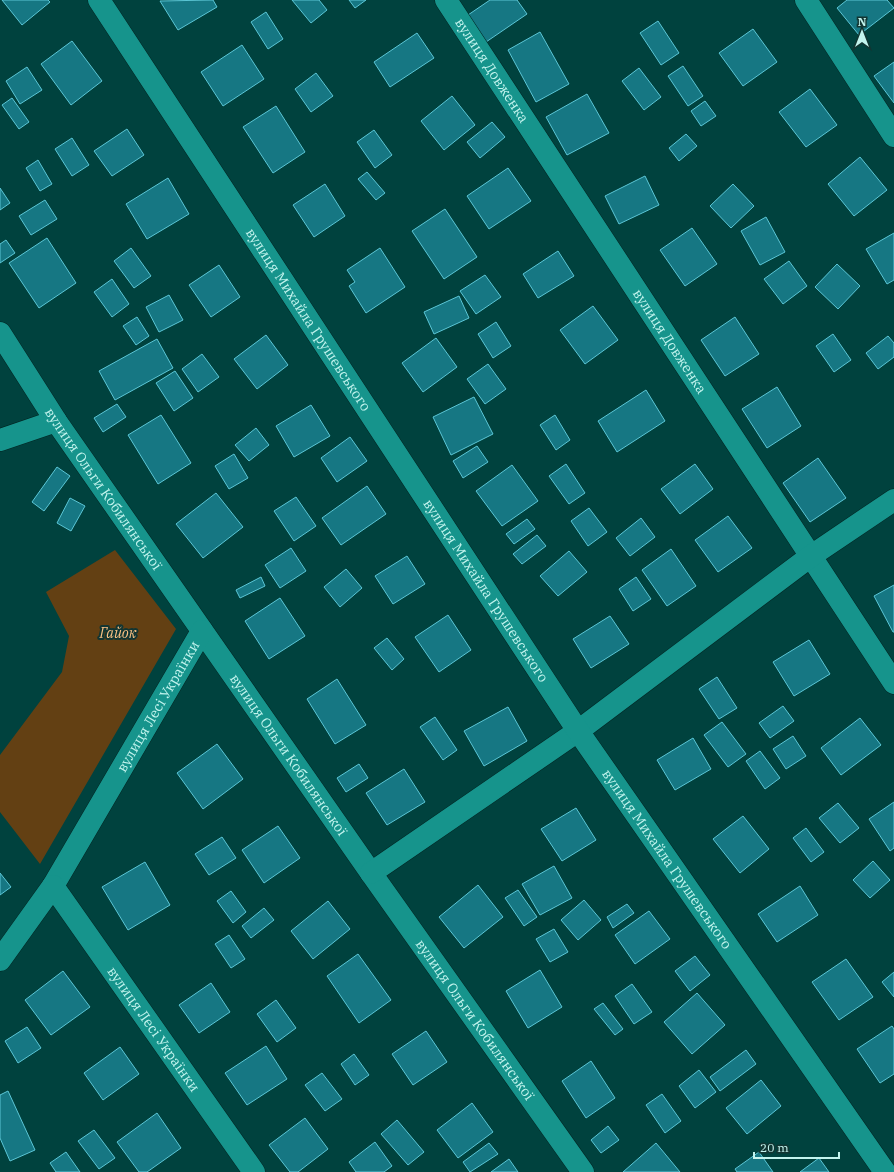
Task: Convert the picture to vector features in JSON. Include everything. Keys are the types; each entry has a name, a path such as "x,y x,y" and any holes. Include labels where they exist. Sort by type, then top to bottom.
{"street":[{"name":"вулиця Михайла Грушевського","path":"99,0 578,731 885,1172"},
{"name":"вулиця Довженка","path":"446,0 894,683"},
{"path":"806,0 894,136"},
{"name":"вулиця Ольги Кобилянської","path":"0,333 56,421 370,872 583,1172"},
{"path":"0,440 56,421"},
{"path":"370,872 578,731 810,556 894,500"},
{"name":"вулиця Лесі Українки","path":"0,960 53,886 202,631"},
{"name":"вулиця Лесі Українки","path":"53,886 254,1172"}],"green space":[{"name":"Гайок","path":"115,550 176,629 40,864 0,812 0,755 62,672 69,636 46,592"}],"building":[{"path":"2,0 48,0 50,2 22,25"},
{"path":"213,0 217,7 178,30 160,1"},
{"path":"292,0 319,0 327,10 311,23"},
{"path":"349,0 366,0 355,8"},
{"path":"490,0 517,0 527,14 486,42 468,15"},
{"path":"847,0 887,0 894,8 859,35 837,8"},
{"path":"266,12 283,39 268,49 251,22"},
{"path":"658,21 679,53 661,65 640,33"},
{"path":"753,29 777,62 743,86 719,53"},
{"path":"540,32 569,84 536,102 508,50"},
{"path":"417,33 434,58 390,87 374,62"},
{"path":"72,41 102,81 71,105 41,64"},
{"path":"242,45 264,79 223,106 201,72"},
{"path":"894,62 894,103 874,76"},
{"path":"683,66 703,96 688,106 668,76"},
{"path":"27,67 42,90 20,104 6,81"},
{"path":"639,68 661,97 644,110 622,81"},
{"path":"316,73 333,96 311,112 295,89"},
{"path":"810,89 837,125 806,147 779,112"},
{"path":"587,94 609,133 567,155 546,117"},
{"path":"452,96 475,125 444,150 421,121"},
{"path":"12,98 29,122 19,129 2,105"},
{"path":"705,101 716,116 701,126 691,111"},
{"path":"276,106 305,152 273,173 243,127"},
{"path":"492,122 505,137 480,158 467,142"},
{"path":"127,129 144,155 112,176 94,151"},
{"path":"374,130 392,155 375,168 357,142"},
{"path":"686,134 697,146 679,161 669,148"},
{"path":"72,138 89,165 72,176 55,149"},
{"path":"860,157 887,190 854,216 828,184"},
{"path":"38,160 52,184 40,191 26,168"},
{"path":"508,168 531,201 489,229 467,196"},
{"path":"367,172 385,193 376,200 358,179"},
{"path":"645,176 659,205 619,224 605,196"},
{"path":"168,178 189,214 147,239 126,204"},
{"path":"325,184 345,216 314,237 293,205"},
{"path":"733,184 754,206 731,228 710,206"},
{"path":"0,188 10,203 0,210"},
{"path":"45,200 57,219 31,235 19,216"},
{"path":"445,209 477,257 444,279 412,231"},
{"path":"766,217 785,252 760,265 741,231"},
{"path":"692,228 717,264 685,286 660,250"},
{"path":"894,233 894,280 887,284 866,249"},
{"path":"47,238 76,283 39,308 9,263"},
{"path":"6,240 15,253 0,263 0,244"},
{"path":"131,248 151,276 134,288 114,261"},
{"path":"380,248 405,287 366,313 349,286 355,282 347,270"},
{"path":"558,251 574,276 538,298 523,274"},
{"path":"789,261 807,286 783,304 764,279"},
{"path":"837,264 860,286 838,309 815,287"},
{"path":"219,265 240,297 211,317 189,285"},
{"path":"485,275 501,297 476,314 460,291"},
{"path":"112,279 129,304 112,317 94,292"},
{"path":"169,295 183,320 159,332 146,307"},
{"path":"459,296 469,318 434,334 424,312"},
{"path":"593,306 618,340 585,364 560,330"},
{"path":"137,317 149,336 136,345 123,326"},
{"path":"735,317 759,354 725,376 701,340"},
{"path":"496,322 511,346 493,358 478,334"},
{"path":"833,334 851,360 834,372 816,346"},
{"path":"266,335 288,365 257,389 234,359"},
{"path":"888,336 894,343 894,357 878,369 866,353"},
{"path":"436,338 457,367 423,392 402,363"},
{"path":"157,339 173,368 115,400 99,371"},
{"path":"202,354 219,377 198,392 182,369"},
{"path":"488,364 506,389 485,404 467,379"},
{"path":"175,371 193,398 174,411 156,383"},
{"path":"777,387 801,426 767,448 742,409"},
{"path":"646,390 665,421 617,452 598,421"},
{"path":"474,397 493,434 451,455 433,417"},
{"path":"117,404 126,417 103,432 94,418"},
{"path":"311,405 330,436 294,457 276,426"},
{"path":"161,415 191,463 158,484 128,435"},
{"path":"555,415 570,440 556,450 540,425"},
{"path":"256,428 269,445 249,461 235,445"},
{"path":"350,437 367,461 337,482 321,458"},
{"path":"477,446 488,462 463,478 453,461"},
{"path":"234,454 248,478 229,489 215,466"},
{"path":"818,458 846,498 810,522 783,483"},
{"path":"566,464 585,493 569,504 549,476"},
{"path":"695,464 713,489 680,514 661,489"},
{"path":"512,465 538,501 502,526 476,491"},
{"path":"57,467 70,476 44,511 32,502"},
{"path":"367,486 386,514 341,545 322,518"},
{"path":"216,493 243,527 203,558 176,524"},
{"path":"296,497 316,526 294,541 274,511"},
{"path":"70,498 85,506 71,531 57,523"},
{"path":"589,508 607,532 588,546 571,521"},
{"path":"728,516 752,548 718,572 695,540"},
{"path":"641,518 655,537 630,556 616,538"},
{"path":"527,519 535,529 514,544 506,534"},
{"path":"537,535 546,546 522,564 513,554"},
{"path":"291,548 306,571 280,588 265,565"},
{"path":"671,549 696,586 667,606 642,570"},
{"path":"569,551 587,572 558,596 540,576"},
{"path":"407,556 425,584 393,604 375,576"},
{"path":"346,569 362,588 340,607 324,587"},
{"path":"261,577 265,586 240,598 236,590"},
{"path":"636,577 651,599 633,611 619,589"},
{"path":"894,585 894,632 893,632 874,596"},
{"path":"280,598 305,636 269,659 245,621"},
{"path":"448,615 471,650 439,672 415,637"},
{"path":"610,616 629,644 591,668 573,639"},
{"path":"387,638 404,659 392,670 374,648"},
{"path":"809,640 830,674 794,696 773,662"},
{"path":"717,677 737,708 719,719 699,689"},
{"path":"337,679 366,725 335,744 307,699"},
{"path":"783,706 794,721 770,738 759,723"},
{"path":"508,707 527,741 484,766 464,731"},
{"path":"435,717 457,750 443,760 420,727"},
{"path":"860,718 881,745 841,775 821,748"},
{"path":"722,722 746,754 728,767 704,735"},
{"path":"793,736 806,756 786,769 773,749"},
{"path":"693,738 711,769 675,790 657,760"},
{"path":"217,744 243,779 203,809 177,773"},
{"path":"760,751 780,778 765,789 746,761"},
{"path":"359,764 368,778 346,792 337,778"},
{"path":"404,769 425,802 387,825 366,793"},
{"path":"894,802 894,848 890,851 869,819"},
{"path":"838,803 859,828 840,843 819,818"},
{"path":"576,808 596,840 562,861 541,829"},
{"path":"743,816 769,849 740,873 713,839"},
{"path":"278,826 300,858 264,883 242,850"},
{"path":"806,828 824,852 811,862 793,838"},
{"path":"222,837 236,858 209,875 195,854"},
{"path":"873,861 890,880 870,898 853,880"},
{"path":"145,862 170,905 128,930 102,887"},
{"path":"554,866 572,898 540,915 522,884"},
{"path":"0,873 11,887 0,895"},
{"path":"478,885 503,917 464,948 439,917"},
{"path":"800,886 818,915 777,942 758,914"},
{"path":"518,890 537,917 524,926 505,898"},
{"path":"231,891 246,912 233,923 217,901"},
{"path":"584,900 601,920 578,940 561,920"},
{"path":"328,901 350,929 313,959 291,931"},
{"path":"627,904 634,913 613,928 607,917"},
{"path":"264,908 274,920 251,938 242,926"},
{"path":"649,911 670,939 635,964 615,935"},
{"path":"554,929 568,952 550,962 536,939"},
{"path":"229,935 245,959 231,968 215,944"},
{"path":"358,954 391,1000 359,1023 327,976"},
{"path":"695,956 710,975 690,991 675,971"},
{"path":"846,959 873,997 839,1020 812,982"},
{"path":"540,970 562,1007 528,1028 506,991"},
{"path":"63,971 90,1007 51,1035 25,1000"},
{"path":"894,972 894,997 882,982"},
{"path":"211,983 230,1012 199,1033 179,1005"},
{"path":"632,984 652,1012 634,1024 615,996"},
{"path":"697,993 725,1025 692,1054 664,1022"},
{"path":"276,1000 296,1028 277,1042 257,1014"},
{"path":"603,1003 623,1029 615,1035 594,1009"},
{"path":"892,1026 894,1029 894,1074 880,1083 857,1049"},
{"path":"27,1027 41,1048 18,1063 5,1041"},
{"path":"426,1031 447,1062 413,1085 392,1054"},
{"path":"266,1046 287,1079 247,1105 225,1073"},
{"path":"120,1047 139,1074 103,1100 84,1073"},
{"path":"746,1050 756,1064 720,1091 710,1077"},
{"path":"354,1054 369,1075 355,1085 341,1064"},
{"path":"591,1061 615,1098 586,1118 562,1081"},
{"path":"699,1070 716,1092 695,1108 679,1086"},
{"path":"322,1073 342,1099 325,1111 305,1085"},
{"path":"761,1080 781,1106 747,1134 726,1108"},
{"path":"8,1091 35,1150 10,1161 0,1138 0,1095"},
{"path":"662,1094 681,1121 665,1133 646,1105"},
{"path":"472,1103 493,1132 458,1158 437,1130"},
{"path":"157,1113 181,1148 147,1172 139,1172 117,1142"},
{"path":"305,1118 328,1149 298,1172 290,1172 269,1145"},
{"path":"397,1120 424,1152 408,1165 381,1134"},
{"path":"608,1126 619,1140 601,1153 591,1140"},
{"path":"94,1130 115,1158 99,1169 78,1141"},
{"path":"375,1142 392,1166 384,1172 356,1172 349,1162"},
{"path":"489,1143 498,1154 470,1172 463,1162"},
{"path":"656,1143 680,1172 623,1172"},
{"path":"66,1152 80,1172 56,1172 50,1163"},
{"path":"759,1152 773,1172 737,1172 735,1169"},
{"path":"819,1158 829,1172 800,1172"},
{"path":"509,1159 518,1172 491,1172"}]}
